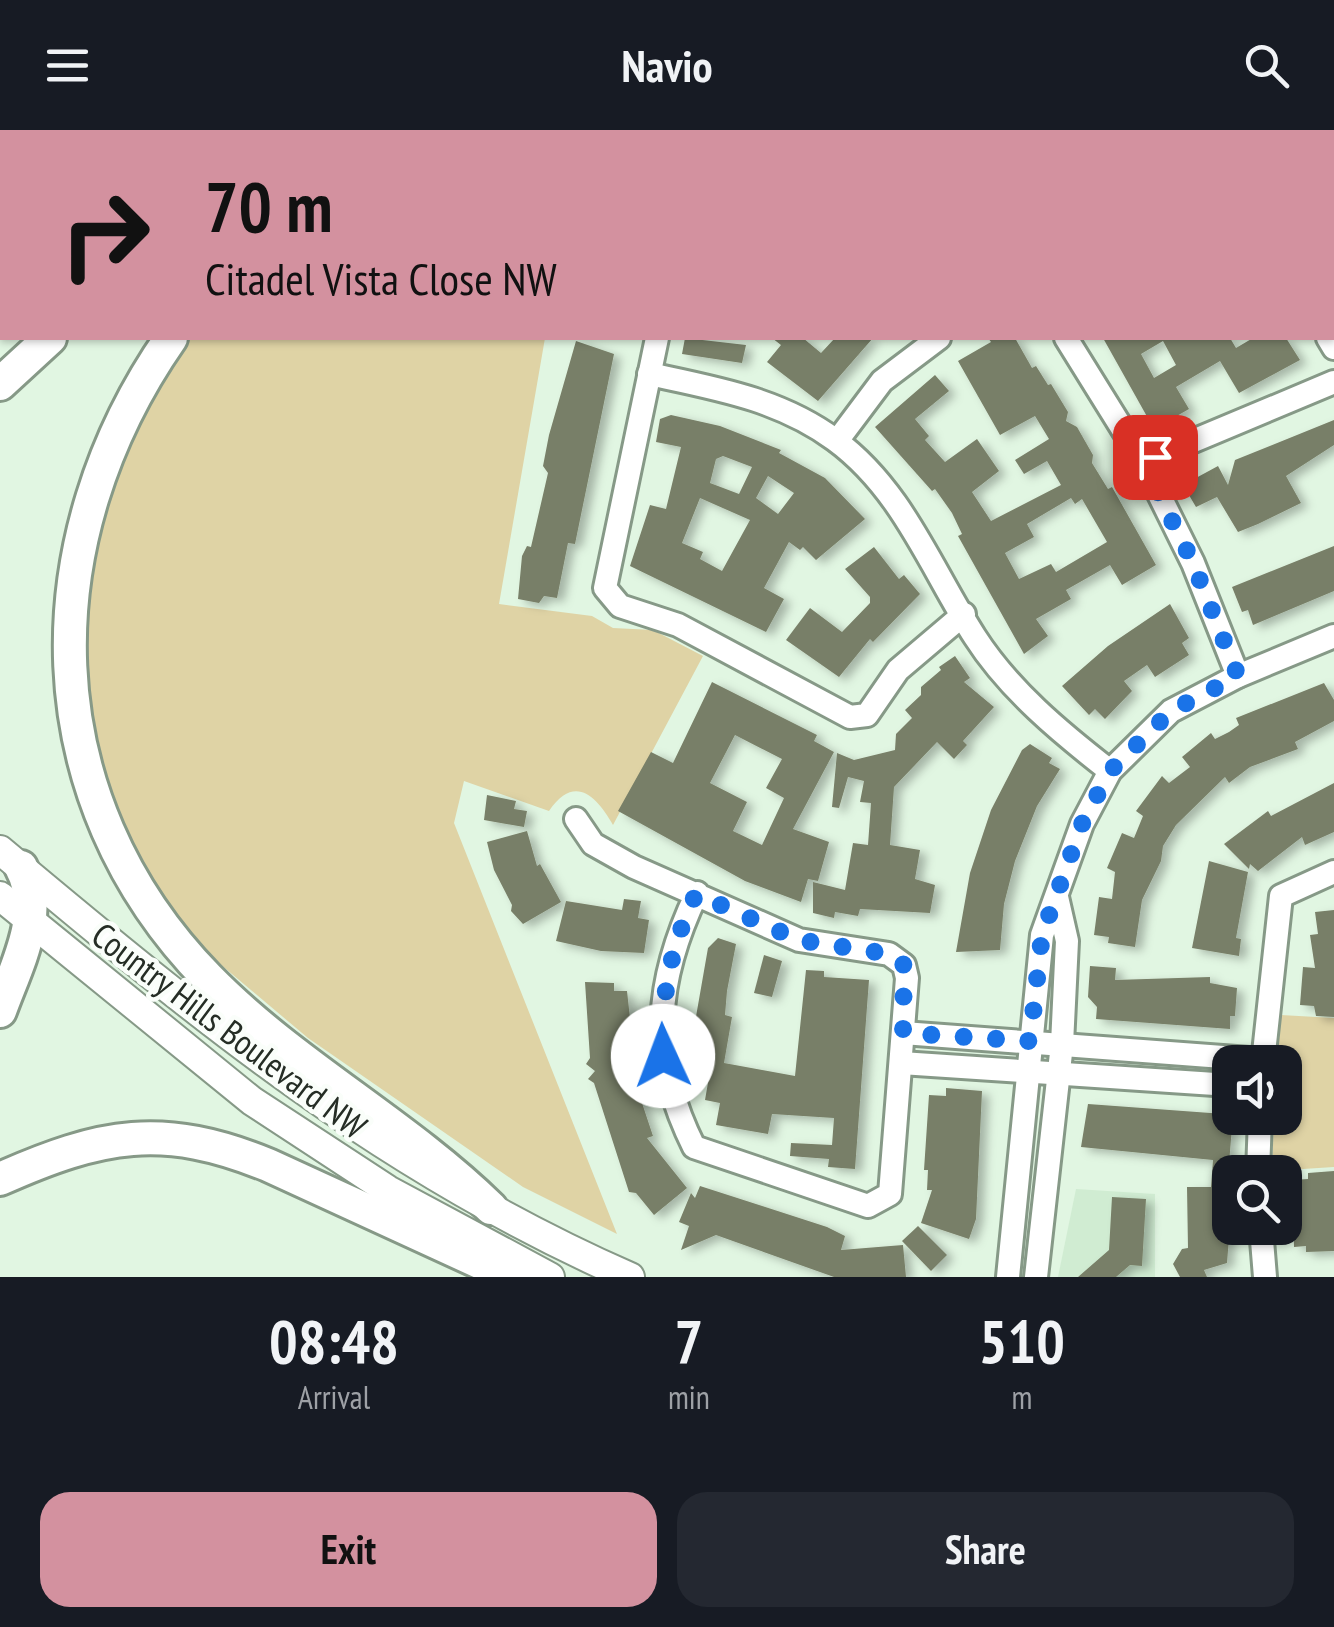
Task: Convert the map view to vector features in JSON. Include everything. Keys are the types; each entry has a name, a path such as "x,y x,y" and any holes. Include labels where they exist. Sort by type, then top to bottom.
{"highway":[{"path":"0,384 48,340"},
{"path":"169,340 130,402 106,452 79,533 69,659 78,732 99,807 137,885 174,939 209,980 452,1170 491,1208"},
{"path":"0,1011 30,921 30,888 10,858"},
{"path":"0,1179 98,1141 156,1135 194,1140 268,1165 512,1277"}],"main road":[{"name":"Country Hills Boulevard NW","path":"10,858 121,954 256,1060 333,1114 491,1208 630,1277"},
{"name":"Country Hills Boulevard NW","path":"0,896 252,1101 388,1190 550,1277"}],"street":[{"path":"657,340 605,588 620,606 678,625 850,717 867,715 898,670 964,614"},
{"path":"838,441 882,381 936,340"},
{"path":"1067,340 1143,462 1193,563 1238,676"},
{"path":"649,374 748,396 805,421 838,441 902,509 974,636 1022,695 1110,771"},
{"path":"1143,462 1334,382"},
{"path":"1008,1277 1042,935 1082,824 1110,771 1171,711 1238,676 1334,636"},
{"path":"576,819 594,844 799,940 889,954 904,965 907,978 890,1194 868,1206 694,1147 677,1113 663,1056 661,1002 674,940 696,894"},
{"path":"1265,1045 1281,896 1334,872"},
{"path":"1036,1277 1062,1044 1067,941 1056,897"},
{"path":"903,1033 1212,1057"},
{"path":"900,1062 1212,1084"},
{"path":"1263,1245 1265,1277"}],"shaded area":[{"path":"177,340 545,340 499,604 592,616 613,628 653,630 703,656 613,825 585,793 568,793 549,811 464,781 454,823 617,1234 523,1187 308,1038 220,964 211,967 112,825 73,617 89,513"},
{"path":"1281,1015 1334,1018 1334,1167 1302,1169 1302,1155 1273,1155 1273,1135 1302,1135 1302,1045 1278,1045"},
{"path":"1076,1189 1155,1194 1155,1277 1058,1277"}],"building":[{"path":"685,340 746,345 742,363 682,354"},
{"path":"775,340 805,340 821,353 833,340 871,340 818,401 767,362 781,345"},
{"path":"990,340 1016,340 1032,368 1036,366 1051,384 1068,412 1066,421 1077,427 1093,455 1092,463 1108,489 1112,487 1156,565 1122,585 1110,565 1066,590 1071,599 1036,619 1048,636 1024,654 958,536 962,534 952,513 935,489 932,491 875,427 935,375 949,391 915,419 929,436 925,440 945,462 977,439 999,471 972,492 991,521 1061,485 1047,461 1024,474 1015,460 1049,439 1035,416 1000,435 958,361","holes":["1071,498 1075,504 1082,499 1107,542 1056,572 1051,564 1019,579 1005,553 1034,537 1027,524"]},
{"path":"1104,340 1231,340 1236,348 1250,340 1287,340 1300,360 1239,393 1220,361 1176,387 1189,409 1154,429","holes":["1163,341 1176,365 1154,378 1141,354"]},
{"path":"576,341 614,354 575,544 568,543 557,598 544,596 539,603 518,599 522,556 527,546 531,547 548,473 543,466 549,435"},
{"path":"671,415 720,426 781,450 779,453 825,478 865,519 816,560 803,547 800,550 789,542 764,588 784,599 766,632 630,566 650,505 666,509 681,447 656,442 660,419","holes":["723,456 752,467 739,494 710,483 716,459","768,476 794,493 778,514 756,498","700,498 750,520 722,571 700,559 703,552 682,543"]},
{"path":"1334,420 1334,445 1286,476 1301,503 1258,524 1238,532 1217,497 1196,507 1183,485 1218,466 1228,485 1235,460"},
{"path":"1334,546 1334,591 1253,625 1248,610 1242,612 1232,587"},
{"path":"874,547 899,579 904,575 920,594 873,642 870,639 839,677 786,640 810,608 842,632 870,603 870,597 845,569"},
{"path":"1170,604 1189,638 1182,643 1189,655 1155,677 1147,665 1124,681 1132,691 1105,719 1095,709 1089,715 1062,686 1108,646"},
{"path":"955,656 970,678 964,682 994,707 963,741 967,745 954,759 937,742 894,787 890,845 920,850 915,879 935,885 930,913 860,909 858,916 835,912 834,918 813,913 813,882 845,890 853,843 868,845 871,803 860,802 864,781 848,777 839,808 832,807 837,753 854,760 895,750 896,734 912,718 905,710 921,695 921,687 941,670 939,667"},
{"path":"712,682 817,735 814,741 834,752 793,829 829,842 818,881 808,879 801,902 745,881 618,811 651,752 673,763","holes":["735,735 782,759 766,788 784,798 762,845 733,831 747,802 710,783"]},
{"path":"1324,683 1334,700 1334,721 1295,742 1298,749 1250,767 1229,783 1225,777 1176,825 1163,846 1161,861 1142,900 1135,947 1108,943 1109,937 1094,935 1099,897 1112,899 1115,872 1107,868 1122,833 1134,838 1143,816 1136,811 1162,776 1169,783 1190,767 1182,757 1211,733 1215,739 1239,725 1236,718"},
{"path":"1030,744 1052,758 1049,763 1060,769 1037,806 1015,861 1004,904 1000,950 956,952 970,873 991,810 1022,750"},
{"path":"1334,783 1334,832 1305,845 1302,837 1258,871 1250,864 1249,869 1224,844 1268,811 1271,816"},
{"path":"487,795 516,801 514,809 527,811 524,827 484,820"},
{"path":"527,831 537,866 540,864 561,902 523,924 511,911 487,842"},
{"path":"1209,861 1248,872 1236,938 1241,939 1239,956 1192,948"},
{"path":"624,899 641,901 638,918 649,920 644,953 601,951 556,941 566,901 622,910"},
{"path":"1334,910 1334,1017 1316,1016 1314,1006 1300,1005 1303,967 1315,968 1310,935 1318,934 1315,912"},
{"path":"718,938 736,944 727,991 725,1015 732,1017 724,1063 795,1076 806,970 824,971 824,977 869,980 855,1169 828,1167 829,1159 790,1156 791,1143 832,1145 834,1118 772,1114 768,1134 716,1125 720,1103 705,1100 709,1077 699,1075 703,1058 696,1048 700,1029 694,1028 708,948"},
{"path":"764,955 782,961 772,997 754,993"},
{"path":"1090,966 1116,968 1115,980 1210,977 1210,983 1237,988 1230,1029 1096,1019 1097,1007 1088,997"},
{"path":"585,982 614,983 614,991 627,991 638,1091 653,1136 647,1138 687,1188 654,1215 636,1193 629,1192 594,1083 588,1079 595,1071 586,1064 590,1058"},
{"path":"946,1088 982,1091 976,1219 969,1239 921,1223 932,1190 927,1190 928,1170 924,1170 929,1095 946,1096"},
{"path":"1088,1104 1212,1113 1212,1135 1231,1135 1230,1155 1212,1155 1212,1160 1081,1147"},
{"path":"1334,1171 1334,1251 1306,1252 1306,1246 1294,1247 1302,1245 1302,1179 1308,1179 1308,1173"},
{"path":"1212,1174 1212,1245 1228,1245 1227,1263 1204,1270 1207,1277 1180,1277 1173,1264 1182,1249 1188,1248 1187,1187 1211,1187"},
{"path":"700,1186 827,1227 845,1236 841,1250 903,1245 906,1277 834,1277 716,1235 681,1250 689,1226 679,1222 691,1193 695,1198"},
{"path":"1112,1197 1146,1199 1142,1266 1130,1265 1116,1277 1078,1277 1109,1250"},
{"path":"918,1226 947,1255 931,1271 902,1241"}],"route":[{"path":"663,1056 661,1002 674,940 696,894 799,940 889,954 904,965 907,978 903,1033 1030,1041 1042,935 1082,824 1110,771 1171,711 1238,676 1193,563 1143,462 1155,457"}]}
